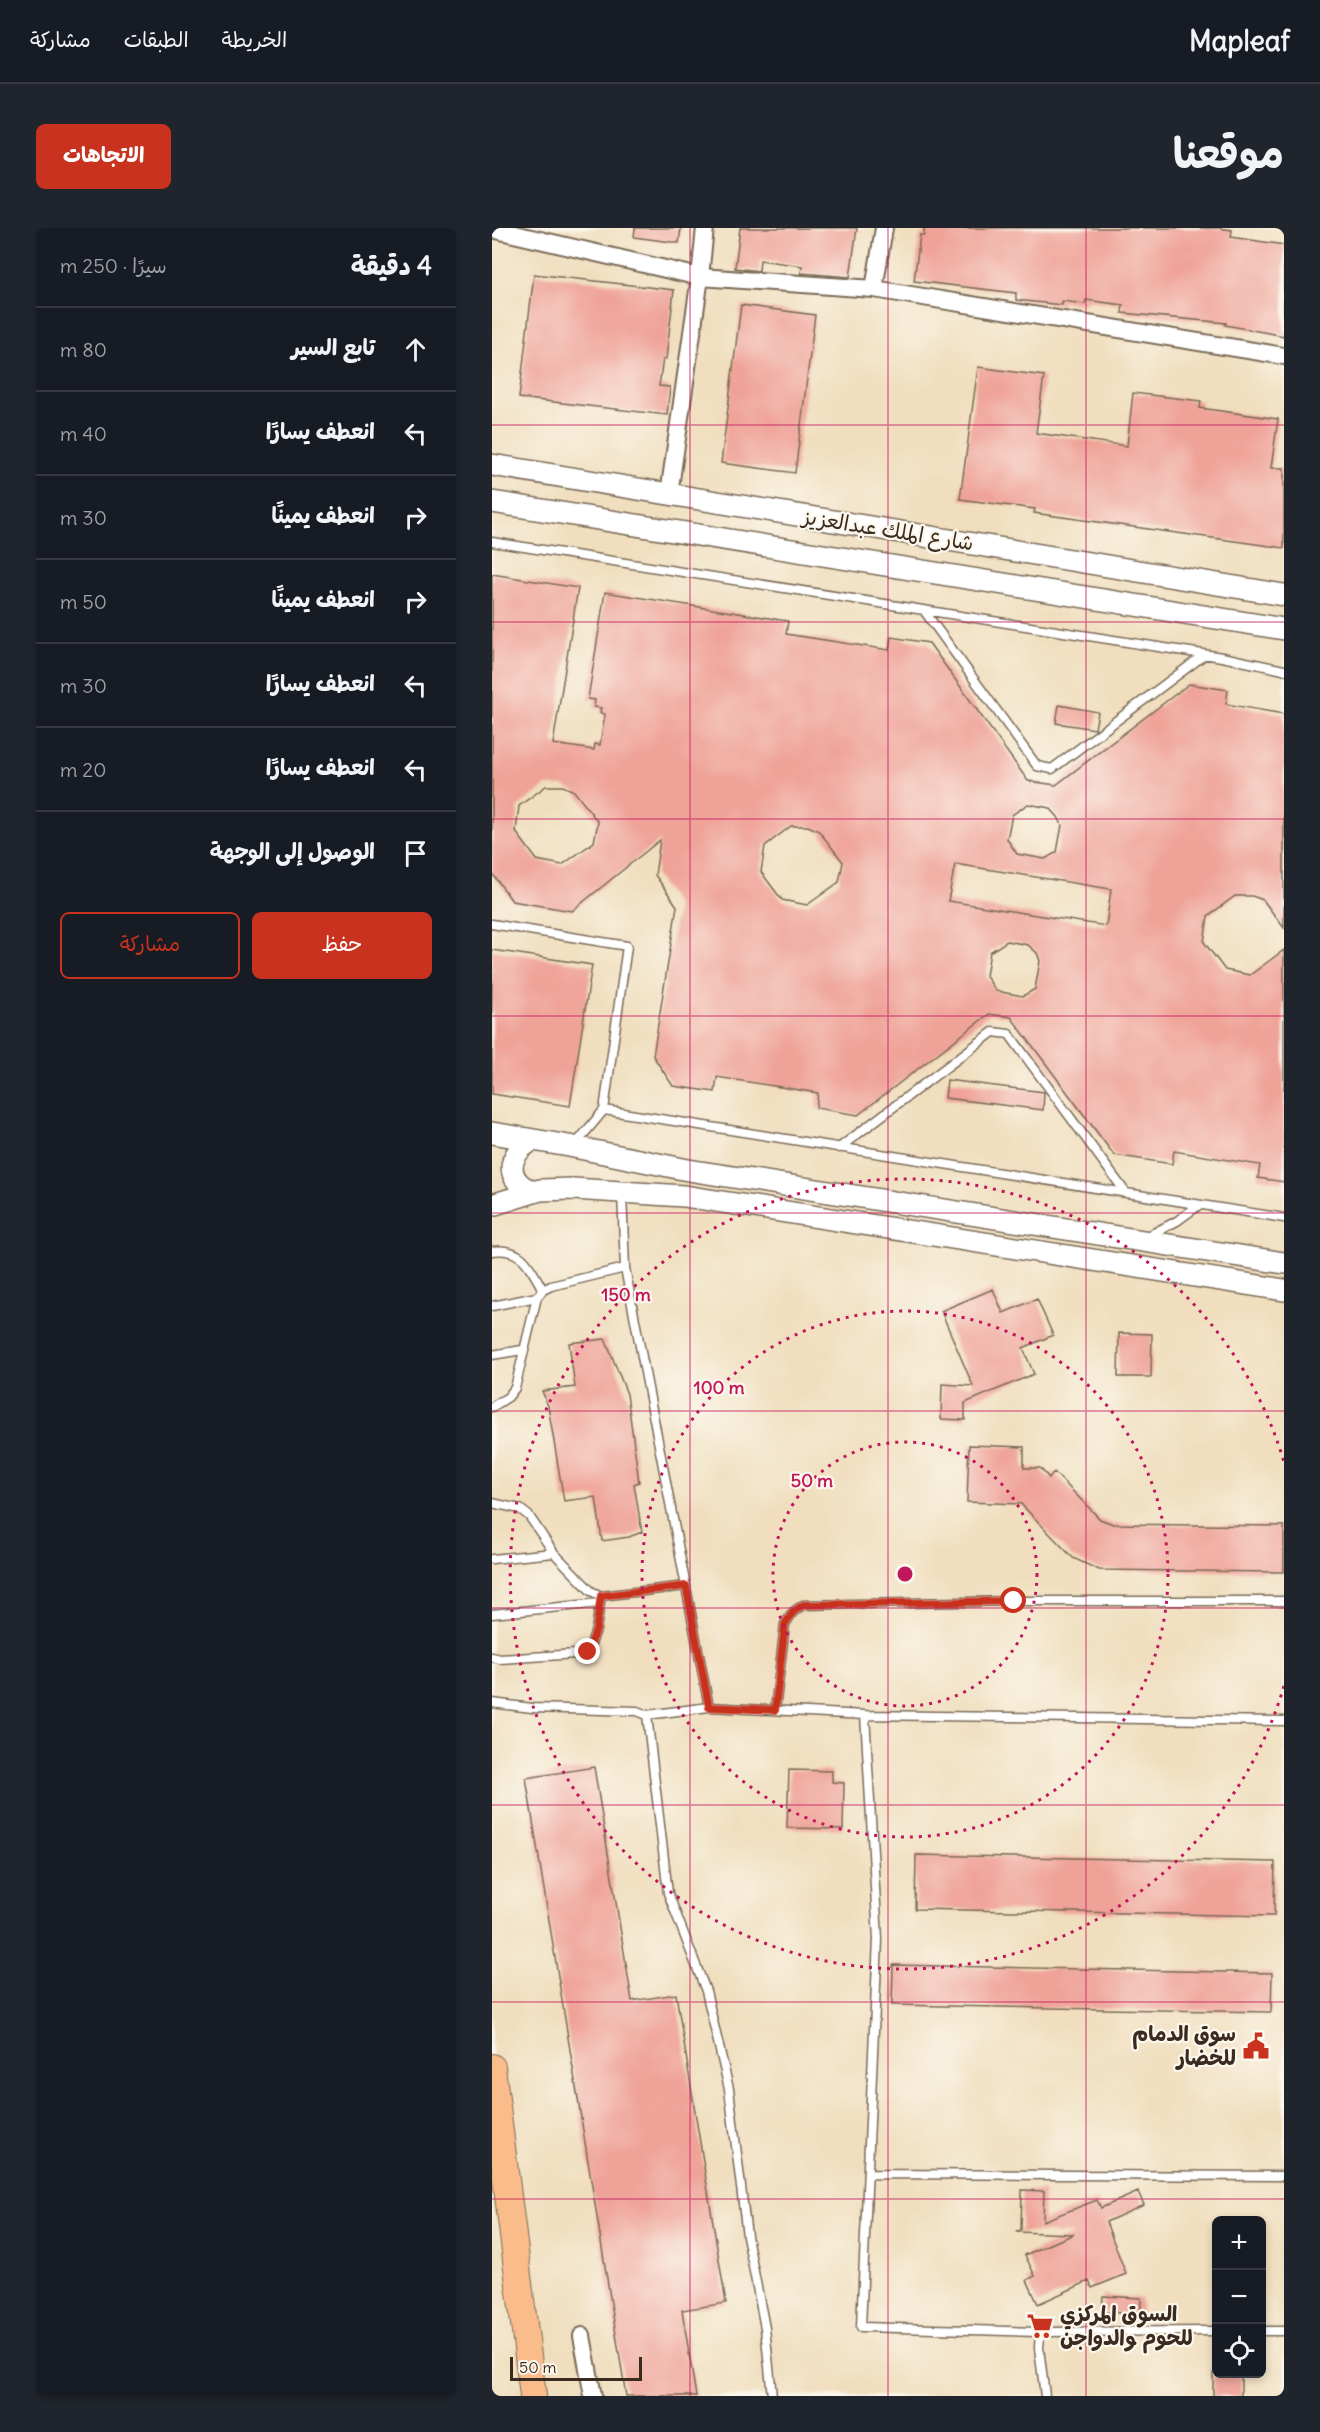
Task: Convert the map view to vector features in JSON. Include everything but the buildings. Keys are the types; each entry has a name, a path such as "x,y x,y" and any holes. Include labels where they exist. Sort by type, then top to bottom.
{"main road":[{"path":"492,2067 533,2396"}],"street":[{"path":"669,494 705,228"},
{"path":"874,289 884,228"},
{"path":"492,229 700,277 874,289 1284,356"},
{"name":"شارع الملك عبدالعزيز","path":"492,465 1284,595"},
{"name":"شارع الملك عبدالعزيز","path":"492,502 1284,629"},
{"path":"492,1133 688,1170 1284,1263"},
{"path":"533,1140 516,1153 511,1165 514,1177 522,1188 534,1192"},
{"path":"492,1205 534,1192 573,1189 684,1196 1284,1290"},
{"path":"582,2336 593,2396"}],"lane":[{"path":"492,542 1204,655 1284,670"},
{"path":"925,612 1037,766 1044,768 1052,769 1204,655"},
{"path":"492,924 627,946 604,1110 579,1140 569,1146"},
{"path":"839,1148 993,1032 1009,1034 1126,1193"},
{"path":"604,1110 1284,1217"},
{"path":"622,1191 625,1268 709,1707"},
{"path":"1177,1201 1177,1221"},
{"path":"1137,1240 1162,1230 1199,1204"},
{"path":"492,1251 504,1250 515,1253 527,1261 540,1294 522,1350 519,1376 514,1388 508,1397 492,1407"},
{"path":"492,1306 540,1294 551,1286 625,1268"},
{"path":"492,1355 522,1350"},
{"path":"492,1503 519,1509 530,1516 554,1553 601,1599"},
{"path":"492,1558 554,1553"},
{"path":"492,1614 686,1586"},
{"path":"492,1657 500,1659 588,1652 596,1630 601,1599"},
{"path":"775,1710 785,1624 793,1612 803,1605 1014,1601 1284,1601"},
{"path":"492,1703 532,1708 637,1711 647,1714 709,1707 865,1715 1284,1721"},
{"path":"647,1714 668,1893 706,1990 729,2089 747,2236 765,2328 772,2396"},
{"path":"865,1715 878,1939 861,2327 1040,2332 1212,2331"},
{"path":"868,2174 1284,2176"},
{"path":"1266,2331 1284,2331"},
{"path":"1040,2332 1039,2348 1046,2396"}],"place":[{"name":"سوق الدمام للخضار","path":"1256,2046"},
{"name":"السوق المركزي للحوم والدواجن","path":"1040,2326"}],"route":[{"path":"588,1652 596,1630 601,1596 686,1586 709,1707 775,1710 785,1624 793,1612 803,1605 1014,1601"}]}
